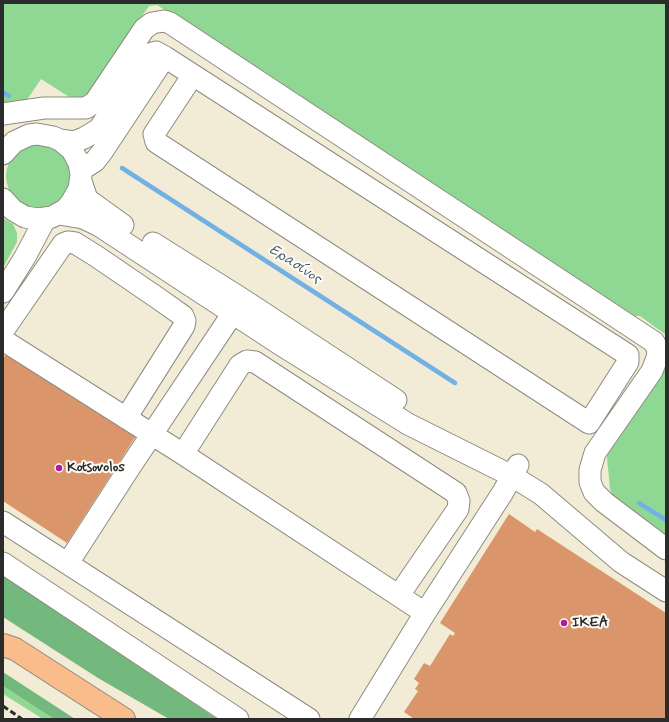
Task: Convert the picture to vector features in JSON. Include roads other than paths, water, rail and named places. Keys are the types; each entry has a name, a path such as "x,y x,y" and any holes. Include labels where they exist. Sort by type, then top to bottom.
{"highway":[{"path":"3,645 16,649 124,719"},
{"path":"3,656 99,719"}],"street":[{"path":"3,114 44,108 86,108 95,102 144,30 152,23 164,21 177,28 654,342 658,350 657,358 652,371 595,453 590,470 590,482 594,492 604,502 666,549"},
{"path":"3,154 8,148 12,139 37,134 74,142 99,130 149,54 156,52 165,57 193,75 628,355 628,362 589,423 156,142 154,134 193,75"},
{"path":"3,292 52,216 72,203 78,193 81,176 102,152 165,57"},
{"path":"60,140 72,150 81,176 86,199 238,306 278,343 408,424 515,471 549,482 627,550 666,576"},
{"path":"3,199 8,206 19,214 32,218 52,216 82,218 98,225 238,306"},
{"path":"3,331 63,244 68,242 74,243 96,256 165,303 183,316 185,321 184,326 126,418"},
{"path":"68,563 238,306"},
{"path":"3,340 183,454 425,613"},
{"path":"183,454 240,365 247,361 255,362 456,494 459,501 458,509 399,595"},
{"path":"515,471 621,562 666,591"},
{"path":"360,719 515,471"},
{"path":"3,522 308,719"},
{"path":"4,563 238,719"}],"waterway":[{"name":"Ερασίνος","path":"3,92 9,96"},
{"name":"Ερασίνος","path":"122,168 455,383"},
{"name":"Ερασίνος","path":"639,503 666,520"}],"railway":[{"path":"3,706 22,719"}],"place":[{"name":"Kotsovolos","path":"59,468"},
{"name":"IKEA","path":"564,623"}]}
